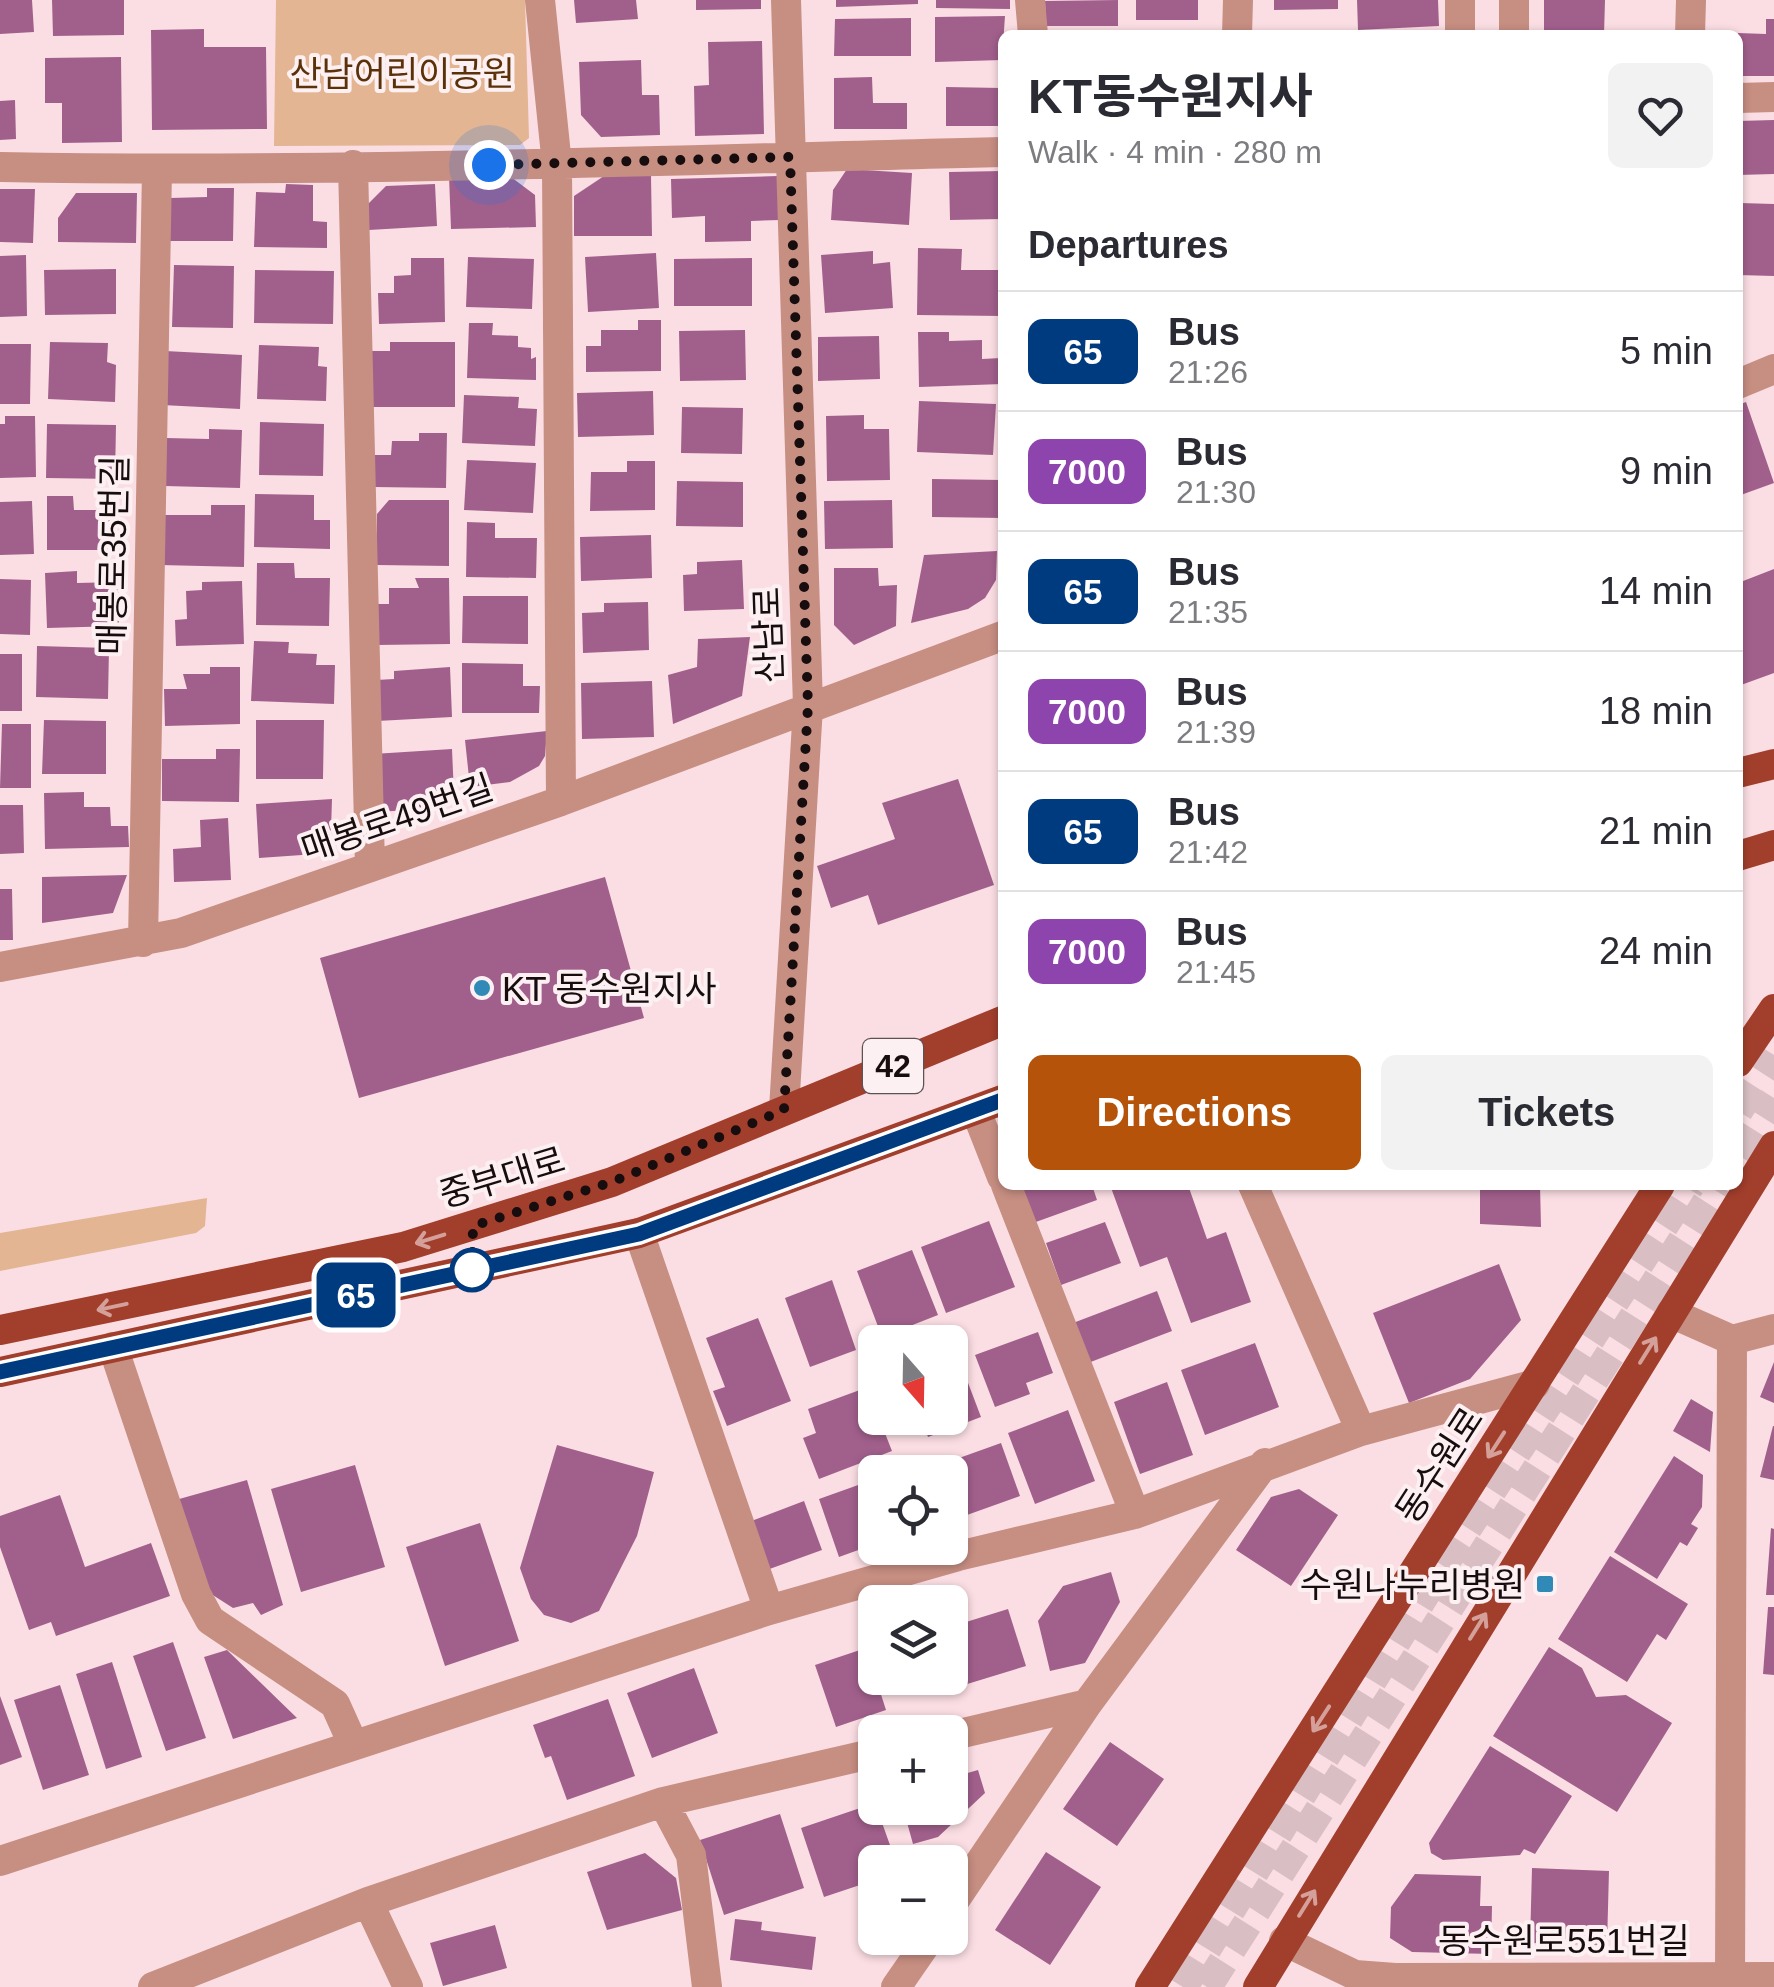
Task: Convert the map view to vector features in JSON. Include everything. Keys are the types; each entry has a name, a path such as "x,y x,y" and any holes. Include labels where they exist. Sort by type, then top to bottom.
{"main road":[{"path":"1743,854 1774,845"},
{"path":"1743,1055 1774,1009"},
{"name":"중부대로","path":"0,1330 403,1247 612,1182 998,1023"},
{"name":"42","path":"0,1372 639,1234 989,1105"},
{"path":"1258,1987 1774,1146"},
{"name":"동수원로","path":"1150,1987 1657,1190"}],"street":[{"path":"540,0 557,164 561,801"},
{"name":"산남로","path":"784,1110 808,706 786,0"},
{"path":"1030,0 1033,30"},
{"path":"1237,30 1238,0"},
{"path":"1460,0 1460,30"},
{"path":"1514,0 1514,30"},
{"path":"1690,30 1691,0"},
{"path":"1743,98 1774,97"},
{"path":"0,167 157,170 998,152"},
{"path":"353,165 370,867"},
{"name":"매봉로35번길","path":"144,942 157,170"},
{"path":"1743,382 1774,369"},
{"name":"매봉로49번길","path":"0,967 144,942 561,801 998,637"},
{"path":"989,1105 998,1154"},
{"path":"1008,1190 1135,1514"},
{"path":"1255,1190 1360,1430"},
{"path":"639,1234 769,1610"},
{"path":"1671,1313 1732,1340 1774,1329"},
{"path":"1730,1982 1732,1340"},
{"path":"113,1347 196,1594 210,1620 336,1704 353,1744"},
{"path":"0,1861 769,1610 958,1556 1135,1514 1265,1462 1360,1430 1534,1384"},
{"path":"968,1880 1087,1704 1265,1462"},
{"path":"968,1732 1087,1704"},
{"path":"152,1987 368,1902 663,1802 858,1757"},
{"path":"663,1802 691,1855 707,1987"},
{"path":"368,1902 408,1987"},
{"name":"동수원로551번길","path":"1284,1941 1356,1981 1730,1982 1774,1977"},
{"path":"896,1987 918,1955"}],"green space":[{"name":"산남어린이공원","path":"276,0 525,0 529,138 520,145 274,146"},
{"path":"207,1198 205,1226 196,1233 0,1271 0,1233"}],"building":[{"path":"0,0 32,0 34,32 0,34"},
{"path":"52,0 124,0 124,35 53,36"},
{"path":"574,0 636,0 638,19 576,23"},
{"path":"696,0 761,0 761,9 696,10"},
{"path":"836,0 918,0 918,4 836,7"},
{"path":"936,0 1010,0 1010,9 936,8"},
{"path":"1118,0 1118,26 1046,26 1045,1"},
{"path":"1136,0 1198,0 1198,20 1136,20"},
{"path":"1274,0 1338,0 1338,9 1274,10"},
{"path":"1357,0 1438,0 1439,26 1358,30"},
{"path":"1544,0 1605,0 1604,30 1544,30"},
{"path":"1005,16 1004,30 998,30 998,60 935,62 935,17"},
{"path":"911,18 911,56 834,56 835,19"},
{"path":"1766,19 1774,19 1774,76 1743,76 1743,33 1766,34"},
{"path":"204,29 204,47 266,47 267,129 152,130 151,30"},
{"path":"762,41 764,134 695,136 694,86 709,85 708,42"},
{"path":"121,57 122,142 62,143 62,103 45,103 45,58"},
{"path":"641,60 642,95 659,95 660,135 601,137 581,115 579,62"},
{"path":"872,77 873,103 907,103 907,129 834,129 834,78"},
{"path":"946,87 998,88 998,126 946,126"},
{"path":"15,100 16,139 0,140 0,101"},
{"path":"1774,120 1774,174 1743,175 1743,121"},
{"path":"847,169 912,173 909,225 831,220 833,190"},
{"path":"998,171 998,219 950,220 949,172"},
{"path":"507,174 535,195 536,227 451,229 449,176"},
{"path":"604,176 651,176 652,236 574,236 574,196"},
{"path":"778,176 780,220 751,221 751,241 705,242 705,216 672,218 671,179"},
{"path":"286,184 313,185 313,221 327,222 327,248 254,247 256,192 285,193"},
{"path":"435,184 437,226 369,230 367,205 386,186"},
{"path":"207,188 234,188 233,241 170,241 170,198 207,197"},
{"path":"0,189 35,189 33,243 0,242"},
{"path":"76,193 137,193 136,243 58,242 58,218"},
{"path":"1743,203 1774,204 1774,276 1743,275"},
{"path":"918,248 962,249 961,270 998,270 998,316 917,315"},
{"path":"873,251 873,264 890,262 893,308 825,313 821,255"},
{"path":"656,253 659,308 588,312 585,257"},
{"path":"26,255 27,316 0,317 0,256"},
{"path":"468,257 534,259 532,309 466,307"},
{"path":"411,258 444,258 445,322 379,324 378,293 394,293 394,276 411,275"},
{"path":"752,258 752,306 674,306 674,259"},
{"path":"174,265 234,266 233,328 172,327"},
{"path":"116,269 116,314 45,315 44,270"},
{"path":"255,270 334,271 333,324 254,323"},
{"path":"638,320 661,320 661,371 586,372 586,346 601,346 601,330 638,330"},
{"path":"469,323 493,323 492,335 518,336 518,347 531,348 531,359 536,357 536,380 467,378"},
{"path":"745,330 746,380 680,381 679,331"},
{"path":"918,332 949,332 949,341 982,340 982,359 998,358 998,384 919,387"},
{"path":"879,336 880,379 818,381 818,337"},
{"path":"50,342 108,343 107,362 116,365 115,402 48,399"},
{"path":"390,342 455,342 455,407 368,407 368,351 390,351"},
{"path":"0,344 31,344 30,404 0,404"},
{"path":"259,345 319,347 318,366 327,367 326,401 257,399"},
{"path":"165,351 242,355 240,409 162,405"},
{"path":"653,391 654,435 578,437 577,393"},
{"path":"464,395 519,397 518,408 537,409 535,446 462,443"},
{"path":"919,401 996,404 993,455 917,452"},
{"path":"1746,402 1774,483 1743,494"},
{"path":"682,407 743,408 742,454 681,453"},
{"path":"864,415 864,429 889,429 890,480 827,481 826,416"},
{"path":"5,416 35,416 36,477 0,478 0,424 5,424"},
{"path":"260,422 324,424 323,476 259,475"},
{"path":"47,424 116,425 115,479 46,478"},
{"path":"209,429 242,430 240,488 165,486 166,438 209,439"},
{"path":"419,433 447,433 446,488 374,487 375,455 391,455 392,441 419,441"},
{"path":"467,460 536,463 533,513 464,510"},
{"path":"627,461 655,461 655,510 590,511 591,472 627,472"},
{"path":"932,479 998,480 998,518 932,517"},
{"path":"677,481 743,482 743,527 676,526"},
{"path":"255,494 314,495 314,520 330,520 330,549 254,547"},
{"path":"47,496 73,496 74,510 116,510 116,550 47,550"},
{"path":"389,500 449,500 449,566 377,565 377,514"},
{"path":"892,500 893,548 825,549 824,501"},
{"path":"32,501 34,554 0,555 0,502"},
{"path":"211,505 245,505 244,567 160,565 161,515 211,515"},
{"path":"467,522 495,523 495,538 537,538 536,578 466,577"},
{"path":"651,535 652,578 581,581 580,537"},
{"path":"997,551 996,580 985,598 968,609 911,623 924,555"},
{"path":"742,560 744,609 684,611 683,575 697,574 697,562"},
{"path":"257,563 294,563 295,578 330,578 329,626 256,625"},
{"path":"834,568 878,568 879,586 897,585 896,626 854,645 834,625"},
{"path":"1774,569 1774,673 1743,684 1743,581"},
{"path":"77,571 77,583 118,582 119,626 47,628 45,573"},
{"path":"415,578 449,578 450,644 377,645 377,604 389,604 389,588 419,588"},
{"path":"0,579 31,580 30,635 0,634"},
{"path":"242,581 244,644 176,646 175,620 187,619 186,591 202,590 202,582"},
{"path":"463,596 528,596 528,644 462,643"},
{"path":"648,602 649,650 583,653 582,613 604,612 604,603"},
{"path":"750,637 742,696 673,724 668,675 697,667 698,639"},
{"path":"254,641 289,642 288,653 317,654 316,665 335,665 334,704 251,701"},
{"path":"37,646 109,648 108,699 36,697"},
{"path":"0,654 22,654 22,711 0,711"},
{"path":"462,663 523,664 523,686 540,686 539,713 462,713"},
{"path":"210,667 240,667 240,724 165,726 164,689 187,689 183,674 210,674"},
{"path":"450,667 452,717 377,721 376,680 394,679 394,671"},
{"path":"652,681 654,737 582,739 581,683"},
{"path":"44,720 106,721 106,774 42,774"},
{"path":"256,720 324,720 323,779 256,779"},
{"path":"2,724 31,724 31,788 0,788"},
{"path":"547,731 545,756 539,766 510,782 470,787 465,740"},
{"path":"216,749 240,749 239,802 162,801 162,759 216,759"},
{"path":"452,749 454,795 445,808 376,812 373,754"},
{"path":"958,779 994,885 878,925 868,895 831,908 817,866 895,839 882,803"},
{"path":"84,792 84,807 110,807 111,826 128,826 129,847 45,849 44,793"},
{"path":"332,799 331,830 302,855 259,858 256,804"},
{"path":"0,805 23,805 24,853 0,854"},
{"path":"228,818 231,880 174,882 173,849 201,847 200,820"},
{"path":"127,875 113,913 42,923 42,877"},
{"name":"KT 동수원지사","path":"605,877 644,1018 359,1098 320,958"},
{"path":"0,889 12,889 13,940 0,940"},
{"path":"1021,1190 1094,1190 1097,1200 1033,1223"},
{"path":"1112,1190 1190,1190 1207,1239 1226,1232 1251,1302 1191,1323 1167,1257 1140,1267"},
{"path":"1480,1190 1540,1190 1541,1227 1480,1224"},
{"path":"989,1221 1015,1287 946,1313 921,1247"},
{"path":"1105,1222 1121,1263 1061,1285 1046,1243"},
{"path":"912,1250 938,1315 913,1325 877,1325 857,1271"},
{"path":"1499,1264 1521,1320 1470,1379 1409,1403 1373,1313"},
{"path":"832,1280 856,1350 810,1367 785,1298"},
{"path":"1157,1291 1172,1331 1088,1363 1073,1323"},
{"path":"758,1318 791,1401 727,1426 713,1391 725,1387 706,1338"},
{"path":"1038,1332 1053,1373 1026,1383 1030,1394 995,1407 975,1355"},
{"path":"1255,1343 1279,1407 1205,1435 1181,1370"},
{"path":"1774,1362 1774,1403 1760,1397"},
{"path":"1167,1382 1193,1455 1140,1474 1114,1402"},
{"path":"968,1383 981,1417 968,1422"},
{"path":"858,1391 858,1435 886,1435 892,1451 858,1455 858,1464 819,1479 803,1438 816,1433 808,1409"},
{"path":"1691,1399 1713,1412 1710,1452 1673,1431"},
{"path":"1068,1410 1095,1481 1035,1504 1008,1433"},
{"path":"1774,1426 1774,1480 1760,1477"},
{"path":"1001,1443 1020,1496 968,1515 968,1455"},
{"path":"557,1445 654,1472 637,1536 599,1611 571,1623 544,1615 531,1599 520,1568"},
{"path":"1674,1456 1703,1475 1702,1507 1691,1524 1698,1528 1687,1546 1680,1542 1657,1579 1614,1552"},
{"path":"355,1465 385,1567 301,1592 271,1489"},
{"path":"247,1480 283,1605 261,1615 253,1603 233,1608 205,1590 172,1501"},
{"path":"858,1485 858,1550 839,1557 819,1499"},
{"path":"1299,1489 1338,1515 1291,1586 1236,1550 1271,1497"},
{"path":"60,1495 85,1567 151,1543 170,1596 56,1636 51,1622 29,1630 0,1547 0,1516"},
{"path":"804,1501 822,1550 764,1571 746,1523"},
{"path":"480,1523 519,1641 445,1666 406,1547"},
{"path":"1771,1528 1774,1595 1766,1595"},
{"path":"1610,1556 1688,1604 1666,1640 1657,1634 1627,1682 1558,1639"},
{"path":"1111,1572 1120,1602 1085,1663 1050,1671 1038,1621 1063,1586"},
{"path":"1768,1607 1774,1607 1774,1675 1763,1674"},
{"path":"1008,1609 1026,1666 968,1684 968,1621"},
{"path":"173,1642 206,1738 166,1751 133,1656"},
{"path":"1549,1647 1582,1668 1596,1697 1626,1695 1672,1723 1617,1812 1493,1736"},
{"path":"227,1650 297,1718 233,1739 204,1657"},
{"path":"858,1651 858,1695 881,1695 886,1710 858,1715 858,1720 836,1727 815,1665"},
{"path":"112,1662 142,1757 106,1769 76,1674"},
{"path":"694,1668 718,1733 652,1758 627,1693"},
{"path":"60,1685 89,1775 43,1790 14,1700"},
{"path":"0,1696 22,1757 0,1765"},
{"path":"608,1699 635,1776 567,1800 551,1756 545,1758 533,1725"},
{"path":"1110,1742 1164,1779 1117,1846 1063,1809"},
{"path":"1490,1746 1572,1796 1535,1854 1524,1849 1520,1855 1443,1860 1431,1853 1429,1843"},
{"path":"978,1770 985,1793 968,1809 968,1773"},
{"path":"858,1809 858,1825 883,1825 890,1845 858,1845 858,1886 824,1897 801,1828"},
{"path":"780,1814 804,1888 724,1915 700,1840"},
{"path":"908,1825 951,1825 938,1837 913,1844"},
{"path":"1046,1852 1101,1887 1050,1965 995,1930"},
{"path":"645,1853 676,1878 682,1910 607,1930 587,1872"},
{"path":"1532,1868 1609,1871 1607,1945 1530,1943"},
{"path":"1415,1874 1481,1876 1480,1906 1492,1906 1491,1954 1412,1952 1390,1938 1391,1907"},
{"path":"735,1919 762,1922 761,1930 816,1937 812,1970 730,1960"},
{"path":"495,1925 507,1968 443,1986 430,1943"}],"tunnel":[{"path":"1743,1103 1774,1055"},
{"path":"1743,1147 1774,1098"},
{"path":"1183,1987 1440,1570 1687,1190"},
{"path":"1207,1987 1715,1190"}],"bus line":[{"name":"65","path":"0,1372 639,1234 998,1102"}],"place":[{"name":"KT 동수원지사","path":"482,988"},
{"name":"수원나누리병원","path":"1545,1584"}],"route":[{"path":"472,1270 473,1226 612,1182 784,1110 808,706 790,157 489,165"}]}
